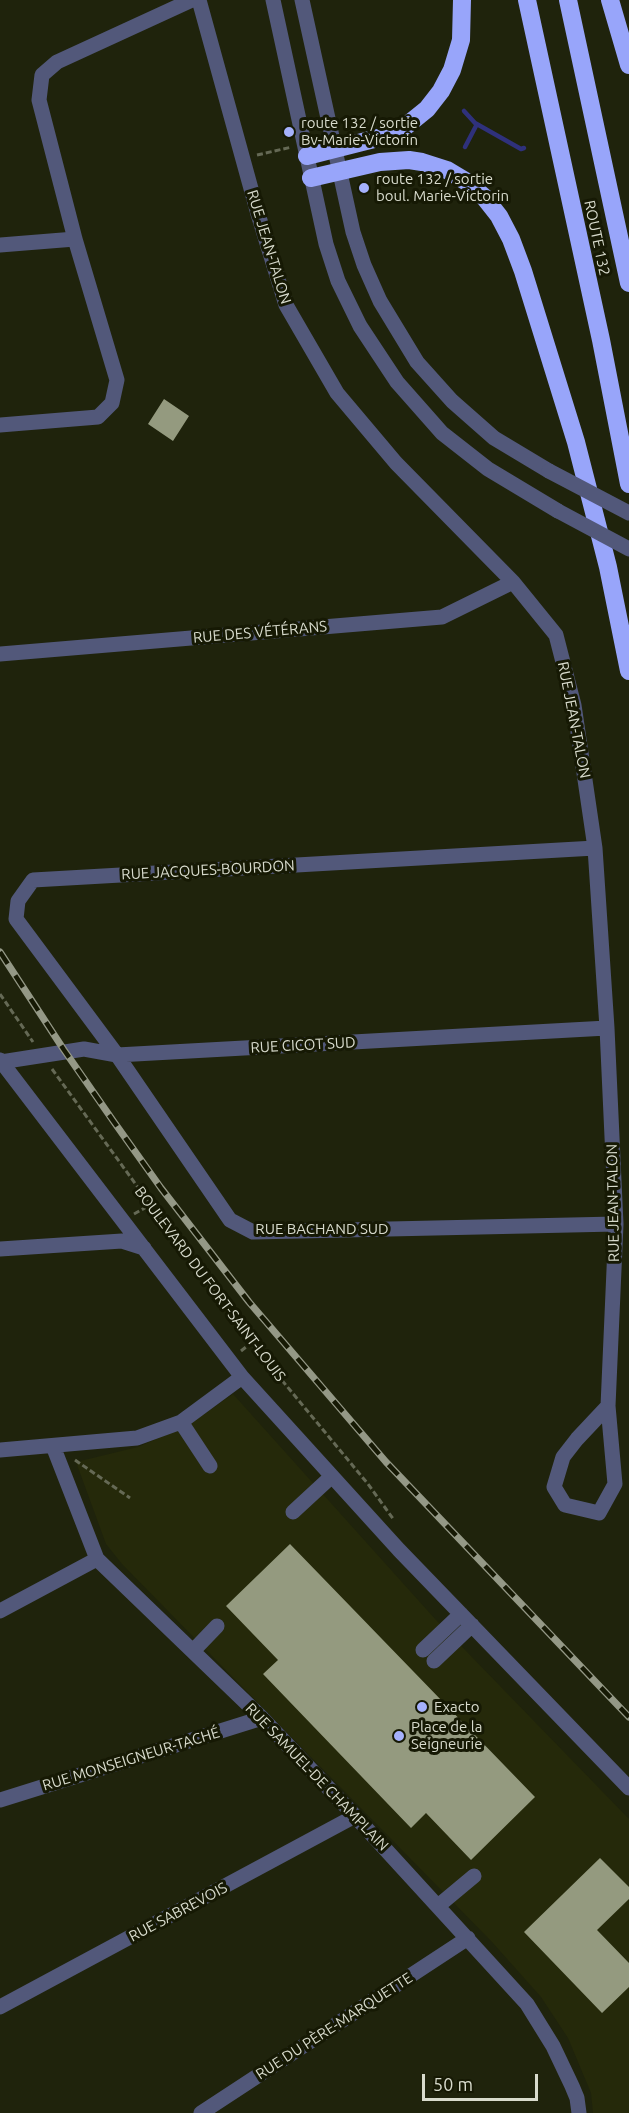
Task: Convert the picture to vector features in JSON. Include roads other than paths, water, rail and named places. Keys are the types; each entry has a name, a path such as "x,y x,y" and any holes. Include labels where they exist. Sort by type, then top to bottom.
{"highway":[{"path":"299,151 334,150 372,141 395,132 416,119 435,100 446,82 457,53 462,25 462,0"},
{"name":"ROUTE 132","path":"527,0 603,349 629,484"},
{"name":"ROUTE 132","path":"568,0 629,283"},
{"path":"610,0 629,64"},
{"path":"311,178 396,161 422,162 447,170 467,182 484,197 499,216 523,271 573,432 608,567 629,671"}],"street":[{"path":"0,425 98,417 112,403 117,380 75,238 39,100 42,75 57,62 192,0"},
{"name":"RUE JEAN-TALON","path":"199,0 258,214 286,305 337,393 396,463 513,582 556,635 574,705 595,848 607,1028 616,1224 608,1406 615,1484 599,1513 565,1505 554,1487 563,1457 608,1406"},
{"path":"273,0 299,151 311,178 326,244 338,281 357,320 390,374 426,417 457,446 504,480 629,549"},
{"path":"302,0 353,232 380,301 411,353 439,388 464,414 495,438 549,471 629,513"},
{"path":"0,245 75,238"},
{"name":"RUE DES VÉTÉRANS","path":"0,654 442,617 513,582"},
{"name":"RUE JACQUES-BOURDON","path":"117,1055 16,919 18,901 33,880 595,848"},
{"name":"RUE CICOT SUD","path":"0,1061 84,1048 117,1055 607,1028"},
{"name":"RUE BACHAND SUD","path":"117,1055 230,1220 253,1232 616,1224"},
{"name":"BOULEVARD DU FORT-SAINT-LOUIS","path":"0,1061 242,1377 466,1619 629,1788"},
{"path":"0,1250 122,1241 144,1248"},
{"path":"0,1450 137,1438 181,1422 242,1377"},
{"path":"181,1422 210,1466"},
{"name":"RUE SAMUEL-DE CHAMPLAIN","path":"53,1446 97,1559 262,1718 528,2004 554,2046 577,2098 579,2113"},
{"path":"293,1512 332,1476"},
{"path":"0,1611 97,1559"},
{"path":"428,1656 466,1619"},
{"path":"193,1651 218,1626"},
{"name":"RUE MONSEIGNEUR-TACHÉ","path":"0,1800 262,1718"},
{"name":"RUE SABREVOIS","path":"0,2007 355,1816"},
{"path":"438,1906 474,1876"},
{"name":"RUE DU PÈRE-MARQUETTE","path":"201,2113 468,1938"}],"waterway":[{"path":"464,111 475,123 521,149 524,148"},
{"path":"465,147 477,124"}],"railway":[{"path":"0,952 114,1122 161,1188 249,1302 386,1462 629,1717"}],"place":[{"name":"route 132 / sortie Bv-Marie-Victorin","path":"289,132"},
{"name":"route 132 / sortie boul. Marie-Victorin","path":"364,188"},
{"name":"Exacto","path":"422,1707"},
{"name":"Place de la Seigneurie","path":"399,1736"}]}
